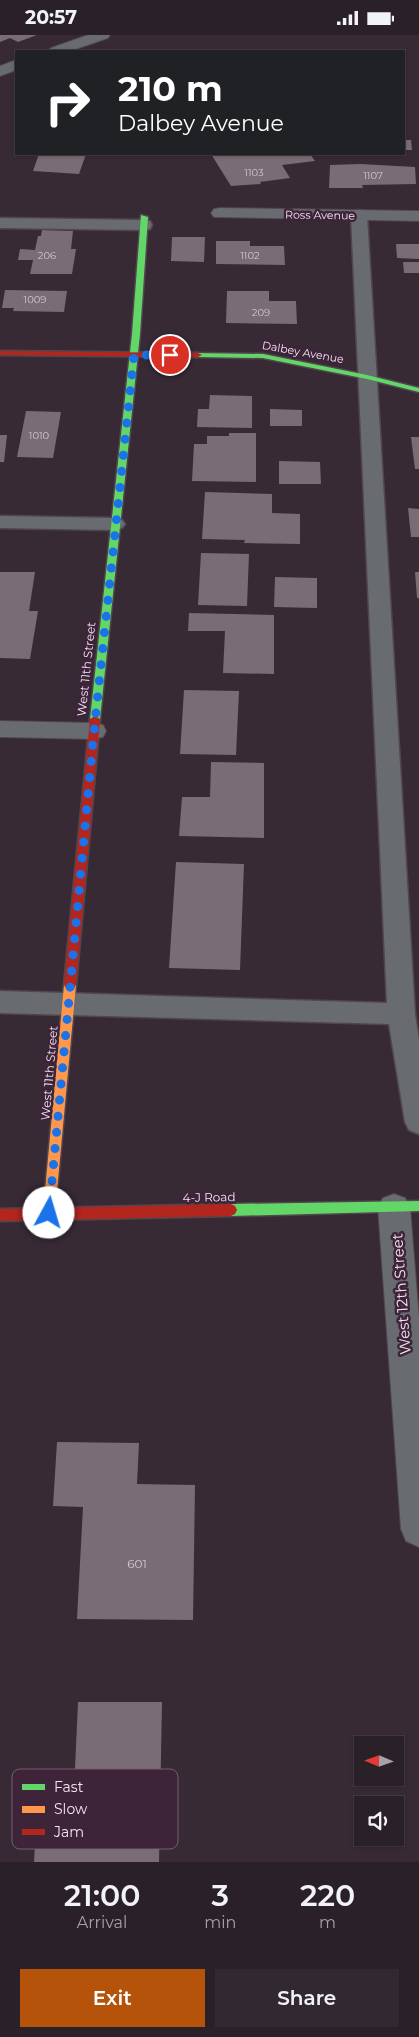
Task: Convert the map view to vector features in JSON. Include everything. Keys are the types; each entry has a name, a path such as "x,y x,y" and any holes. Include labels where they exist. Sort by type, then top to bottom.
{"street":[{"path":"59,50 103,35"},
{"path":"0,71 15,65"},
{"name":"Ross Avenue","path":"220,213 419,216"},
{"name":"West 11th Street","path":"49,1213 94,731 134,355 144,221"},
{"name":"Dalbey Avenue","path":"0,353 263,356 367,377 419,390"},
{"path":"0,729 94,731"},
{"name":"4-J Road","path":"0,1215 406,1207"},
{"name":"West 12th Street","path":"406,1207 419,1529"}],"lane":[{"path":"359,215 401,1014 419,1122"},
{"path":"0,223 144,221"},
{"path":"0,522 115,524"},
{"path":"0,1002 401,1014"}],"building":[{"path":"0,35 37,35 18,42 10,38 0,42"},
{"path":"405,140 411,140 412,150 405,150"},
{"path":"39,155 86,155 79,174 33,171"},
{"path":"212,155 311,155 315,161 282,165 290,178 260,182 261,184 231,186"},
{"path":"360,164 415,167 416,184 362,185 363,188 329,188 330,165"},
{"path":"42,230 73,231 71,249 76,249 72,274 30,274 33,260 18,260 20,249 35,250 38,236 41,236"},
{"path":"172,237 205,237 204,262 171,261"},
{"path":"216,241 250,241 250,246 284,246 285,265 216,264"},
{"path":"396,244 419,244 419,259 397,258"},
{"path":"403,262 419,262 419,273 404,273"},
{"path":"5,290 67,291 64,312 13,311 14,308 2,308"},
{"path":"227,291 269,291 269,301 296,301 297,324 226,323"},
{"path":"210,395 252,396 252,428 197,427 198,409 209,409"},
{"path":"270,409 302,410 302,426 270,426"},
{"path":"26,411 61,412 53,458 17,457"},
{"path":"229,433 256,433 256,482 192,481 194,444 207,444 207,436 229,436"},
{"path":"0,435 7,435 4,462 0,462"},
{"path":"411,437 419,437 419,469 415,469"},
{"path":"279,461 320,462 321,484 279,484"},
{"path":"205,492 272,494 272,513 300,514 300,544 244,543 245,540 202,539"},
{"path":"408,508 419,509 419,537 411,537"},
{"path":"201,553 249,554 247,606 198,605"},
{"path":"0,572 35,572 29,611 38,611 30,659 0,658"},
{"path":"415,572 419,572 419,598 417,598"},
{"path":"275,577 317,578 317,608 274,607"},
{"path":"189,613 274,615 274,674 223,673 225,631 188,631"},
{"path":"184,690 239,691 236,755 180,754"},
{"path":"211,762 264,763 264,838 179,836 182,797 210,797"},
{"path":"176,862 244,864 240,970 169,968"},
{"path":"57,1442 139,1443 137,1484 195,1485 193,1620 77,1619 83,1507 53,1506"},
{"path":"78,1702 162,1702 161,1769 75,1769"},
{"path":"35,1849 159,1849 159,1862 34,1862"}],"traffic: fast":[{"path":"95,719 136,334 144,217"},
{"path":"198,355 263,356 367,377 419,390"},
{"path":"231,1210 419,1206"}],"traffic: slow":[{"path":"49,1213 70,985"}],"traffic: jam":[{"path":"0,353 198,355"},
{"path":"70,985 95,719"},
{"path":"0,1215 231,1210"}],"route":[{"path":"49,1213 94,731 134,355 170,355"}]}
